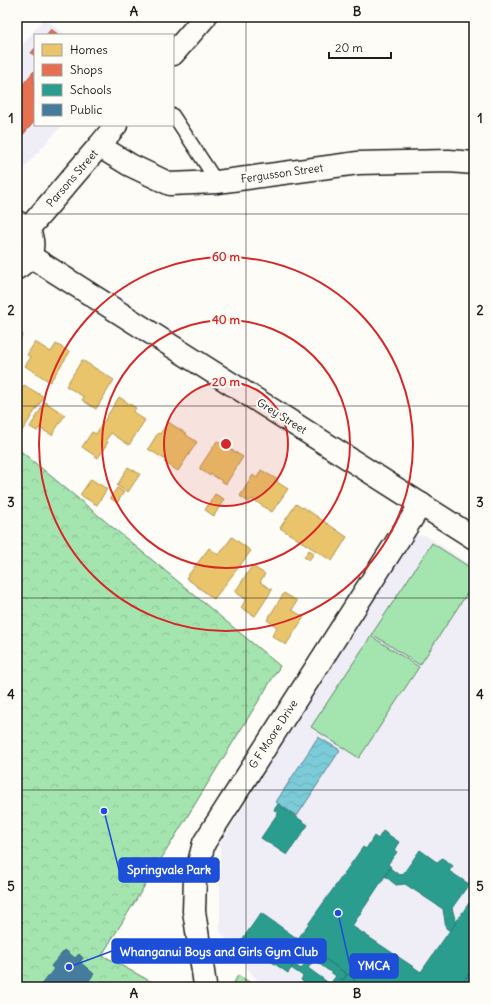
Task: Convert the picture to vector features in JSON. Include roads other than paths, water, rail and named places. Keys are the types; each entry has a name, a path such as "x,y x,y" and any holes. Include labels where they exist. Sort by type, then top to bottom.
{"street":[{"path":"174,53 204,17"},
{"name":"Parsons Street","path":"22,225 99,146 115,126"},
{"name":"Fergusson Street","path":"99,146 130,165 170,184 217,182 358,163 449,161 474,163"},
{"path":"22,225 33,242 24,262"},
{"name":"Grey Street","path":"24,262 421,504 474,538"},
{"name":"G F Moore Drive","path":"205,986 194,911 195,878 204,843 421,504"}],"lane":[{"path":"174,117 217,182"}],"water":[{"path":"318,737 340,750 297,816 276,802"}],"place":[{"name":"Springvale Park","path":"104,811"},
{"name":"YMCA","path":"338,913"},
{"name":"Whanganui Boys and Girls Gym Club","path":"69,967"}]}
